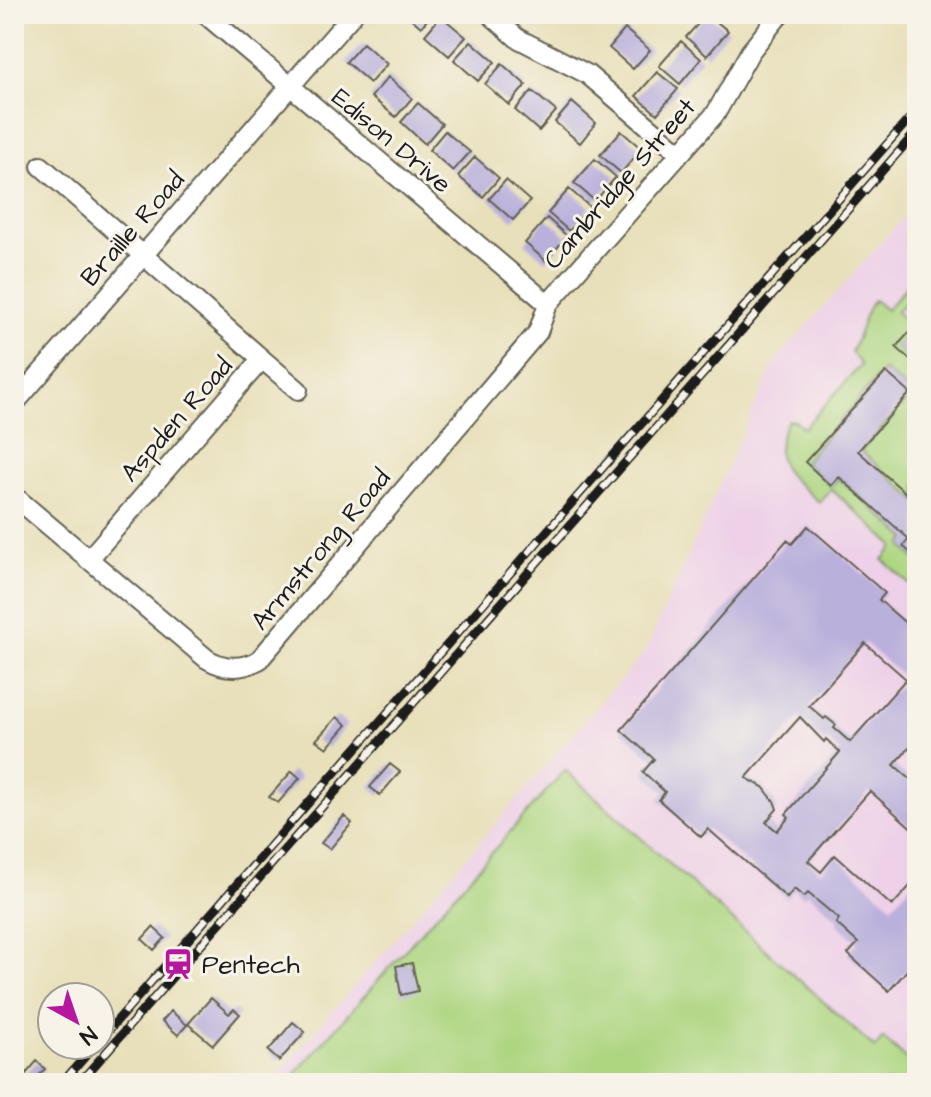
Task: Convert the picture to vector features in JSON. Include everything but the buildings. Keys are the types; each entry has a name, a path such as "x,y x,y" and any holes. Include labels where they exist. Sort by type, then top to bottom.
{"street":[{"name":"Edison Drive","path":"205,14 548,304"},
{"name":"Braille Road","path":"14,404 353,14"},
{"path":"490,14 517,38 587,74 680,153"},
{"name":"Cambridge Street","path":"548,304 716,113 750,52 780,14"},
{"name":"Aspden Road","path":"41,166 262,359 88,560"},
{"name":"Armstrong Road","path":"14,496 207,659 234,668 259,660 538,332 548,304"},
{"path":"262,359 298,390"}],"shaded area":[{"path":"917,202 917,1083 270,1083 645,652 774,363"}],"green space":[{"path":"917,274 917,289 896,312 913,328 896,347 917,366 917,398 884,370 804,462 831,486 839,478 907,539 902,546 917,560 917,591 883,560 894,546 831,489 819,502 808,493 784,467 779,447 788,420 804,428 861,365 851,352 874,300 886,310"},
{"path":"908,399 917,407 917,501 861,451"},
{"path":"565,770 875,1048 883,1038 917,1069 917,1083 287,1083"}],"railway":[{"path":"116,1022 917,110"},
{"path":"79,1083 917,131"},
{"path":"62,1083 81,1061"}],"place":[{"name":"Pentech","path":"178,964"}]}
